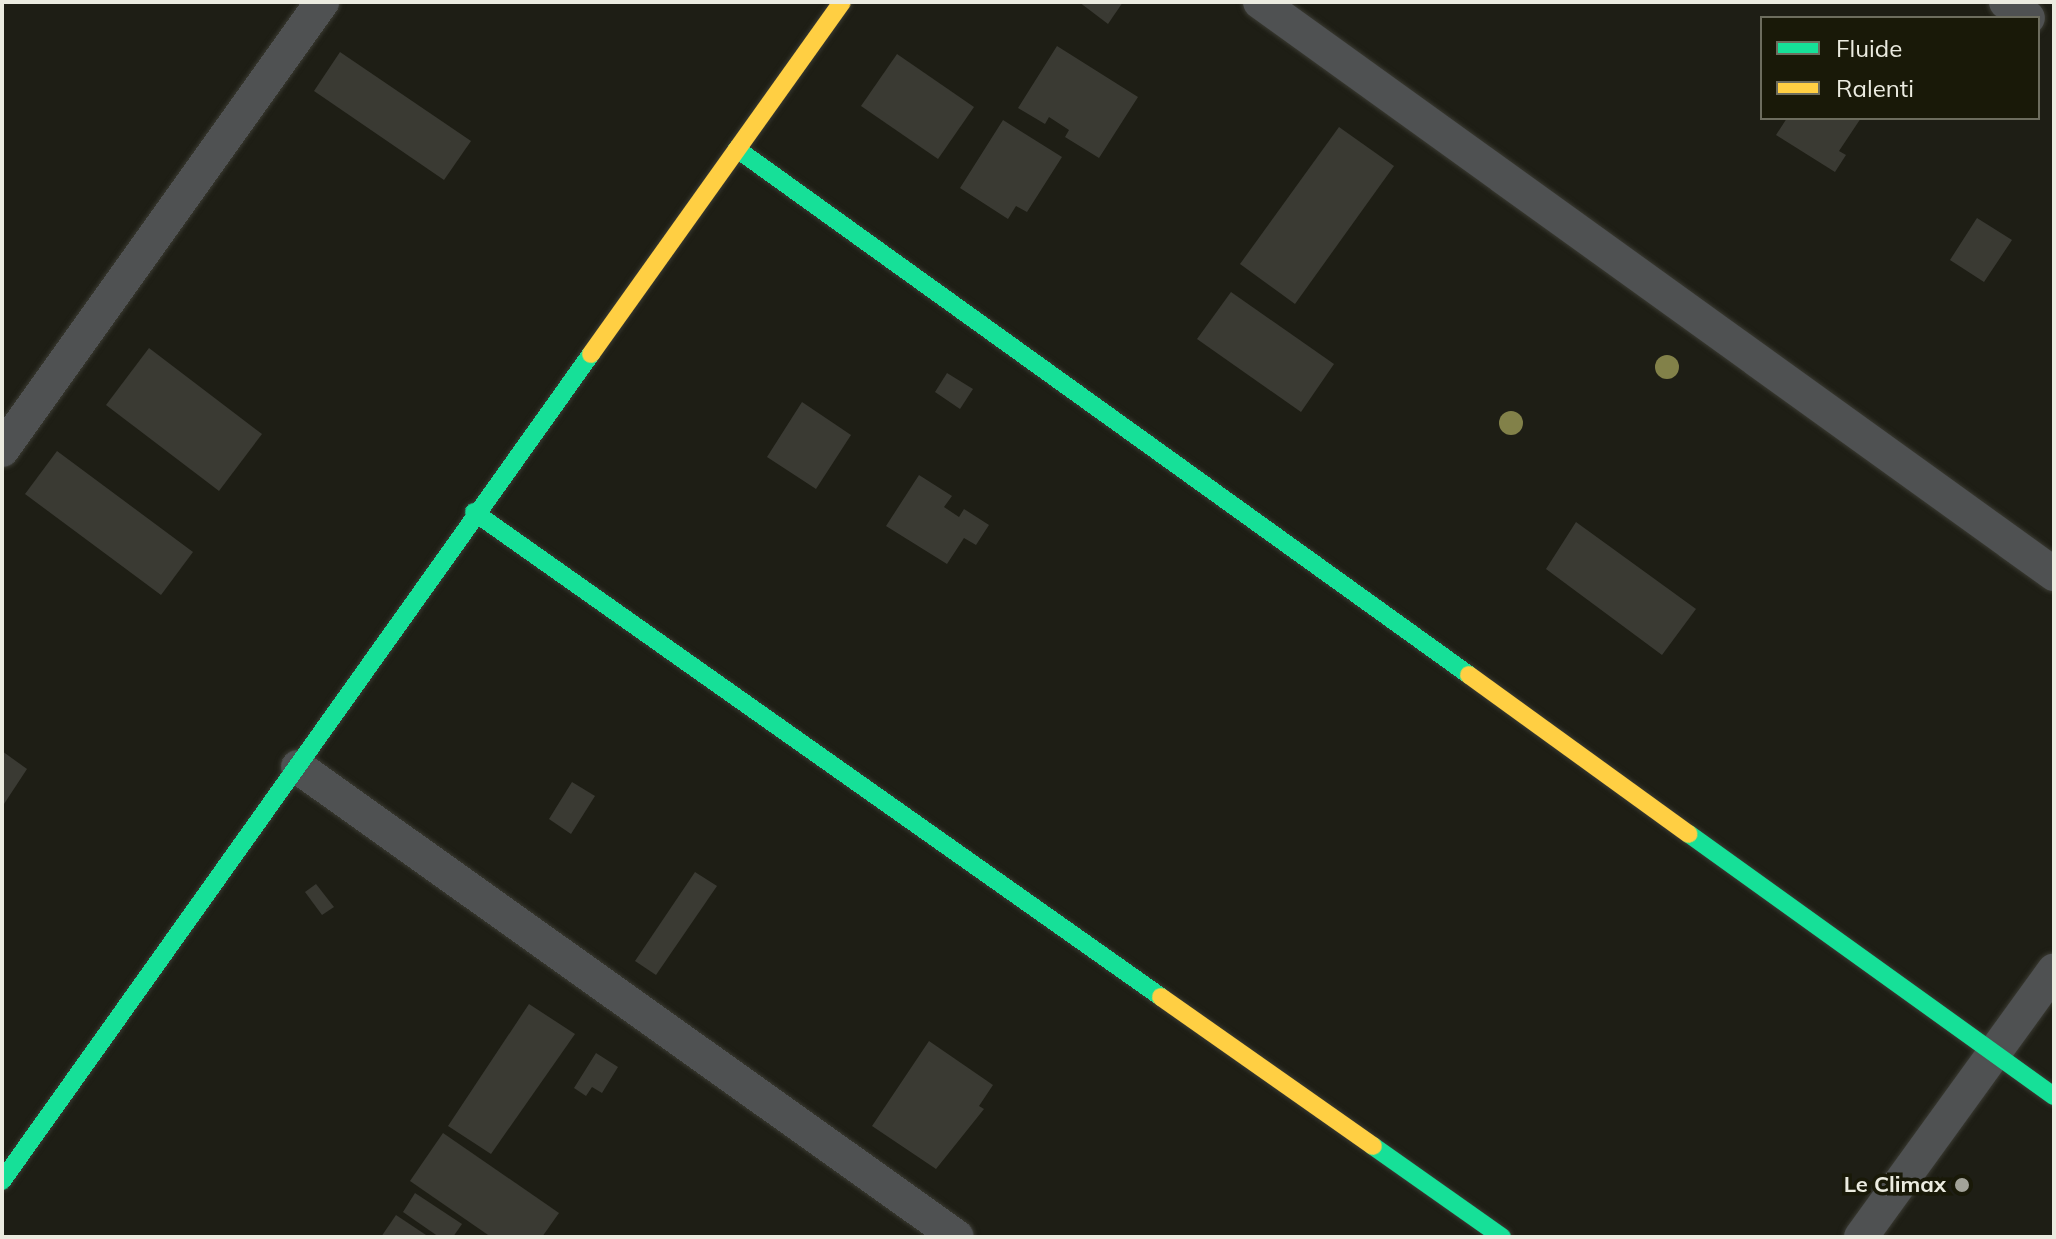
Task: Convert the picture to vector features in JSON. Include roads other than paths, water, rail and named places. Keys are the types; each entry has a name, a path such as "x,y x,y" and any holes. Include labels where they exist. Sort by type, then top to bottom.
{"street":[{"path":"2,450 322,2"},
{"path":"2,1181 298,767 474,512 842,2"},
{"path":"1260,2 2054,574"},
{"path":"2006,2 2025,16"},
{"path":"737,149 2054,1096"},
{"path":"474,512 1502,1237"},
{"path":"298,767 957,1237"},
{"path":"1861,1237 2054,970"}],"place":[{"name":"Le Climax","path":"1962,1185"}]}
